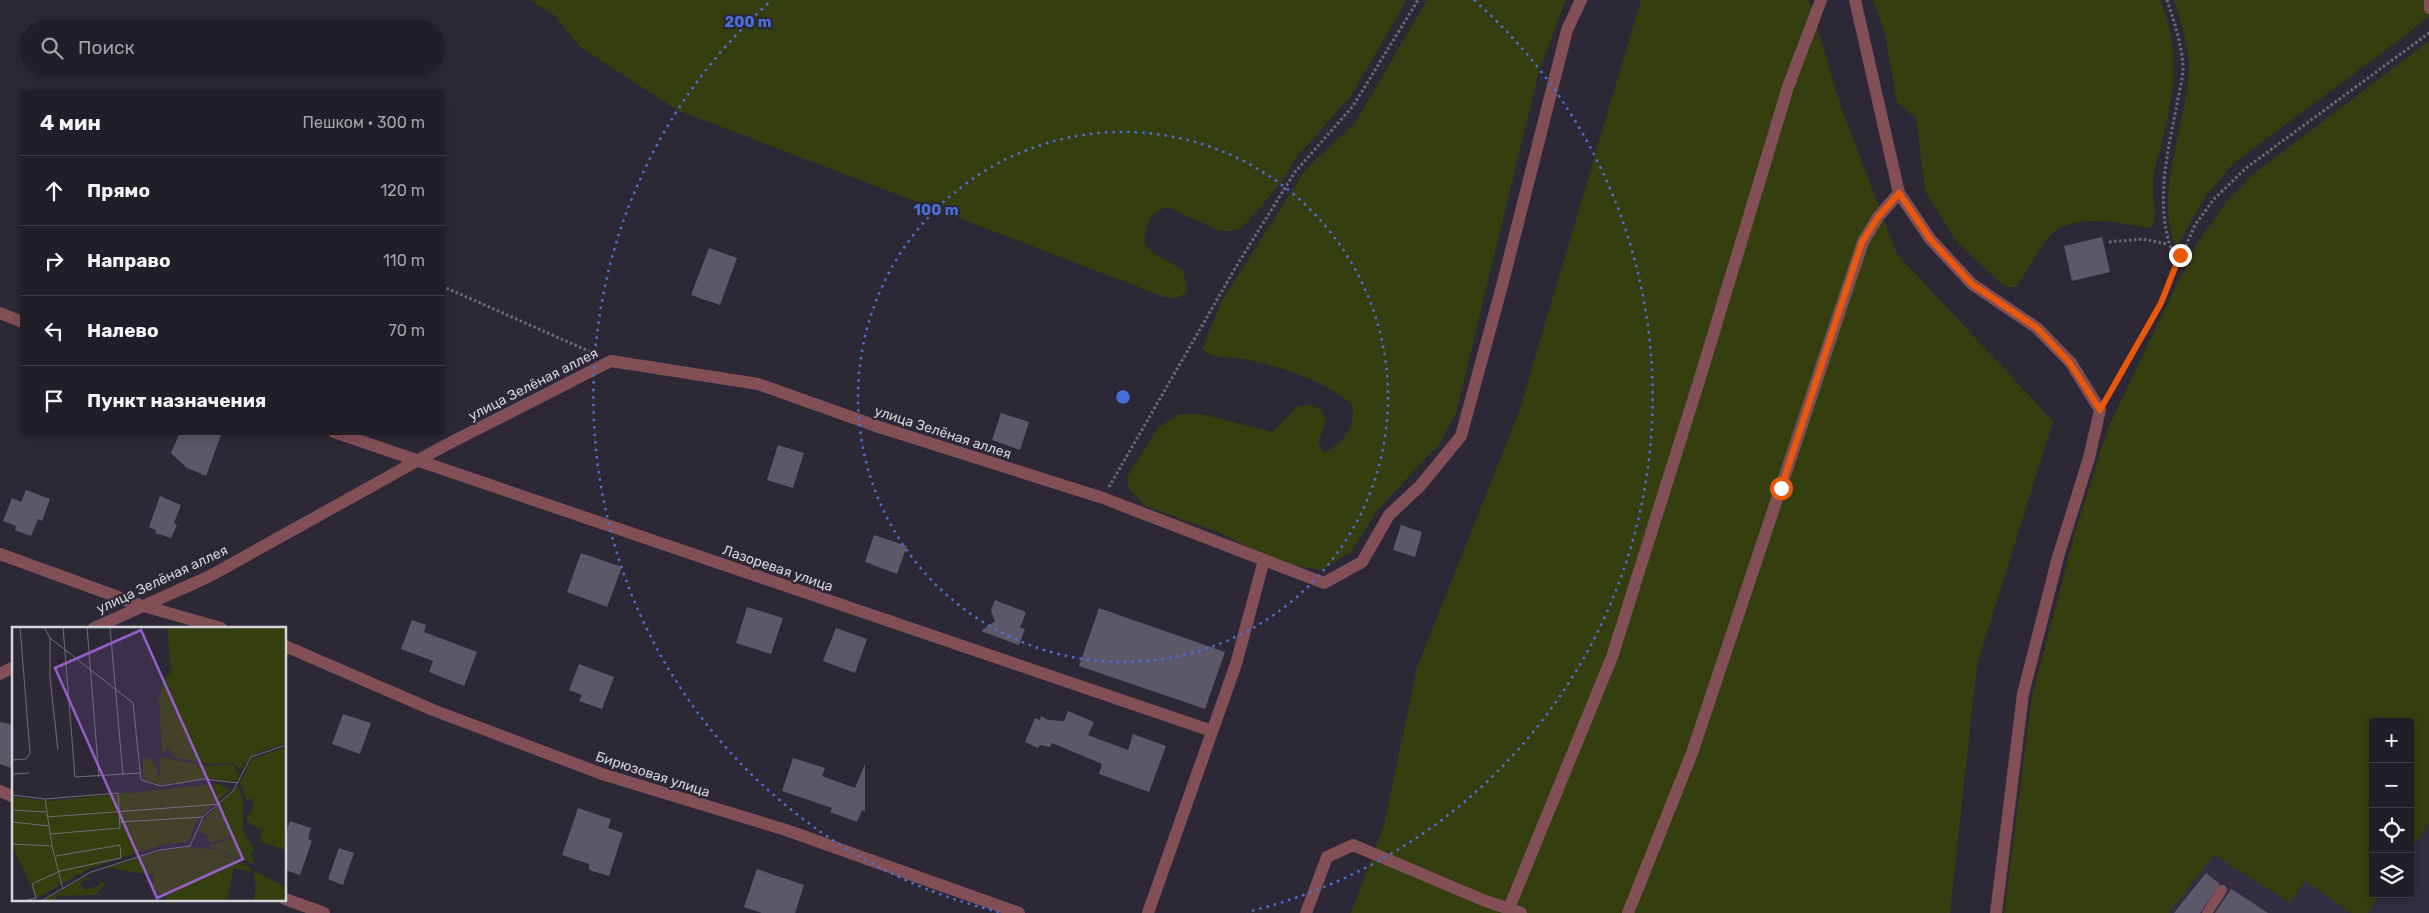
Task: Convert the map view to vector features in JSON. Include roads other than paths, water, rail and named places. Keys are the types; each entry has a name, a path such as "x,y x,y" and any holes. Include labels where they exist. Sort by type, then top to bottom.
{"street":[{"name":"улица Зелёная аллея","path":"96,627 140,605 208,576 415,461 611,361 758,384 879,427 1103,498 1324,583 1362,562 1389,515 1420,486 1460,436 1503,282 1567,30 1581,0"},
{"path":"1508,911 1612,658 1700,378 1788,87 1821,0"},
{"path":"1855,0 1899,193 1931,240 1972,284 2037,328 2070,363 2100,410 2089,458 2058,558 2023,694 1996,913"},
{"path":"1628,913 1692,753 1862,242 1878,217 1899,193"},
{"path":"0,314 20,321"},
{"name":"Лазоревая улица","path":"342,435 1212,731"},
{"path":"0,554 140,605 217,627"},
{"path":"1148,913 1236,664 1264,560"},
{"name":"Бирюзовая улица","path":"286,646 433,710 602,774 786,830 1019,913"},
{"path":"0,674 12,668"},
{"path":"0,791 12,796"},
{"path":"1306,913 1327,857 1353,845 1508,911 1521,913"},
{"path":"286,899 324,913"}],"lane":[{"path":"2429,0 2429,9"},
{"path":"2207,913 2222,890"}]}
